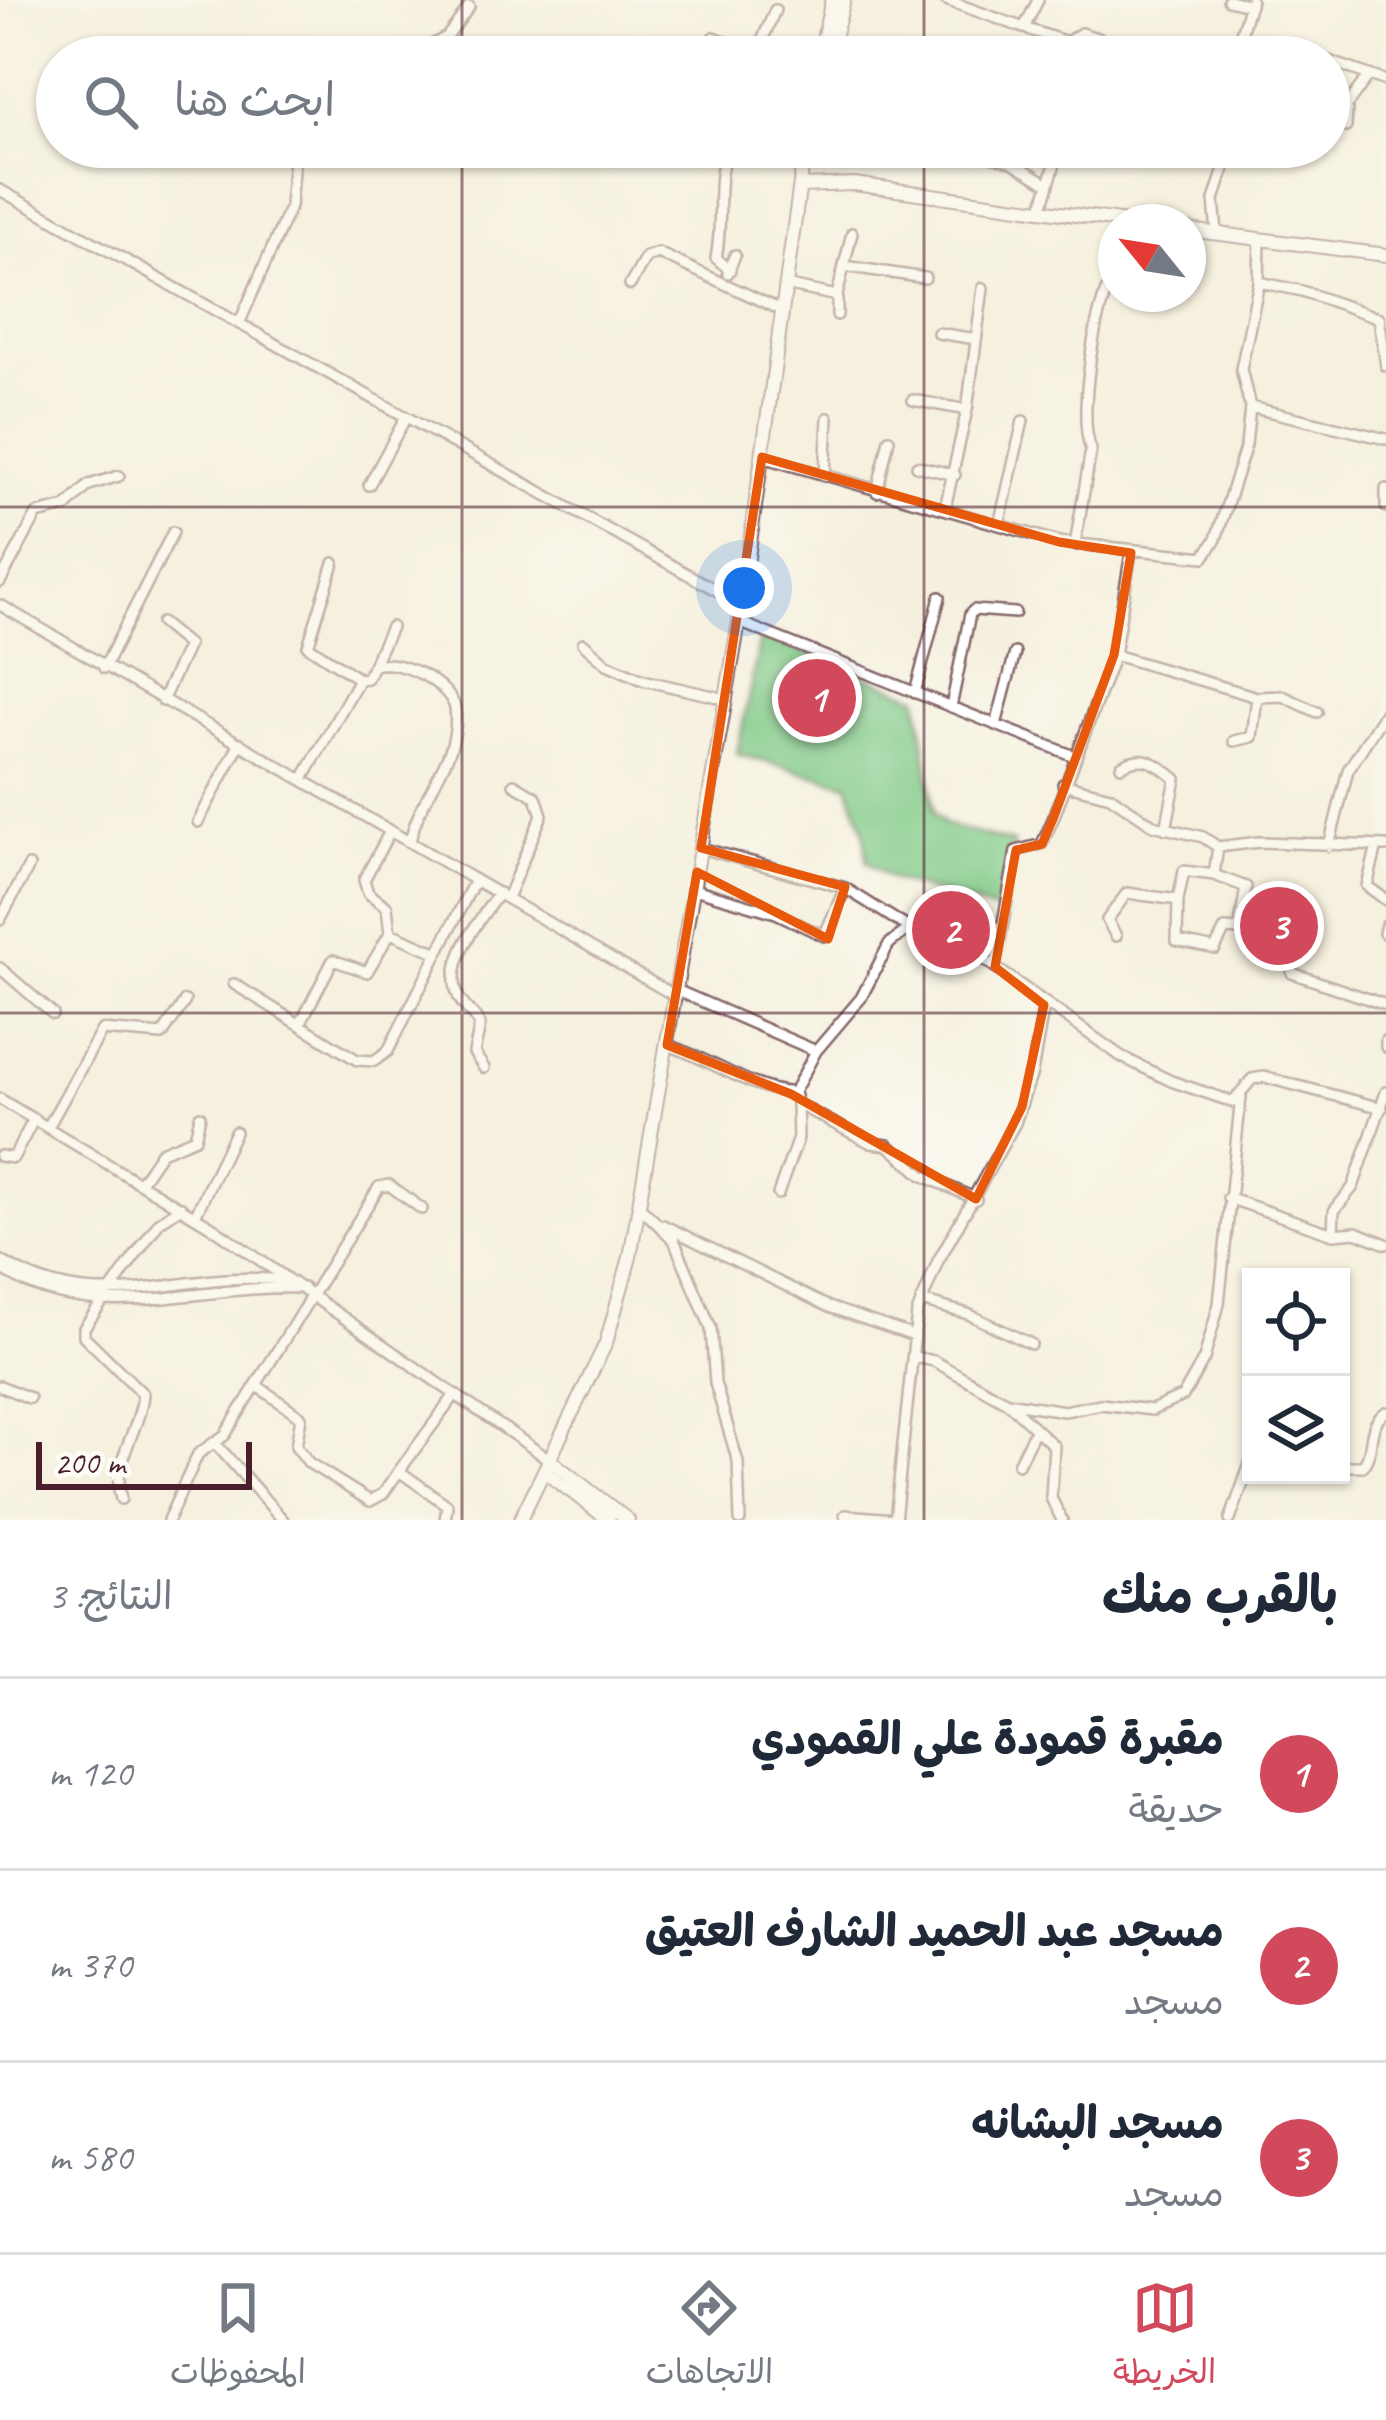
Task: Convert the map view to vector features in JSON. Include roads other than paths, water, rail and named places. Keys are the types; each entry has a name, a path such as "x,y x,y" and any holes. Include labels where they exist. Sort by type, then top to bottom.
{"main road":[{"path":"829,36 832,0"},
{"path":"833,36 844,0"},
{"path":"520,1520 606,1343 639,1206 739,622 802,168"},
{"path":"808,168 826,182"},
{"path":"800,186 826,182 1098,218"},
{"path":"1206,232 1386,256"},
{"path":"547,1465 610,1520"},
{"path":"547,1465 628,1520"}],"street":[{"path":"946,0 1048,36"},
{"path":"1024,28 1038,0"},
{"path":"1228,0 1250,2 1240,36"},
{"path":"447,36 469,7"},
{"path":"765,36 775,10"},
{"path":"1350,69 1386,81"},
{"path":"1350,101 1368,76"},
{"path":"239,324 290,207 294,168"},
{"path":"722,168 716,196 721,232 716,261 730,270"},
{"path":"1020,168 1047,184"},
{"path":"1041,211 1053,168"},
{"path":"1217,233 1214,200 1224,168"},
{"path":"0,190 741,604"},
{"path":"837,315 852,233"},
{"path":"762,457 1075,545 1131,553 1209,554 1243,460 1250,407 1241,369 1259,283 1260,239"},
{"path":"631,285 648,255 655,253 782,310"},
{"path":"724,284 735,255"},
{"path":"844,266 925,278"},
{"path":"1259,283 1302,291 1379,318 1386,366"},
{"path":"785,286 837,296"},
{"path":"945,508 968,410 983,288"},
{"path":"1075,545 1091,450 1083,436 1092,386 1090,353 1101,312"},
{"path":"938,333 976,339"},
{"path":"913,400 968,410"},
{"path":"1250,407 1386,439"},
{"path":"369,485 406,417"},
{"path":"825,476 828,418"},
{"path":"1000,525 1023,421"},
{"path":"877,492 889,439"},
{"path":"917,466 955,475"},
{"path":"0,582 30,520 65,507 89,485 118,476"},
{"path":"1386,489 1386,507"},
{"path":"104,668 173,532"},
{"path":"995,967 1016,851 1043,843 1114,655 1131,553"},
{"path":"334,563 308,646 359,679 367,678 391,627"},
{"path":"915,693 940,597"},
{"path":"0,605 676,993 816,1051"},
{"path":"951,707 970,614 974,610 1015,614"},
{"path":"739,622 1074,756"},
{"path":"161,623 188,645 162,701"},
{"path":"583,643 608,664 643,680 726,699"},
{"path":"996,725 1015,653"},
{"path":"1114,655 1257,697 1283,696 1317,712"},
{"path":"375,665 397,665 442,686 455,708 448,757 419,809 410,842"},
{"path":"303,779 359,679"},
{"path":"1234,741 1251,739 1257,697"},
{"path":"1329,846 1348,770 1386,711"},
{"path":"198,821 239,743"},
{"path":"1121,766 1149,760 1176,779 1166,829"},
{"path":"484,1068 474,1053 480,1025 459,1000 454,977 460,956 503,896 542,815 536,797 514,784"},
{"path":"1063,784 1110,796 1148,823 1203,837 1218,847 1259,842 1382,846 1367,887 1386,899"},
{"path":"300,1024 333,960 367,972 389,933 387,907 368,892 364,880 390,831"},
{"path":"1214,875 1218,847"},
{"path":"701,848 845,888 939,947 995,967 1044,1005 1149,1072 1229,1102 1241,1097"},
{"path":"0,920 29,866"},
{"path":"1239,930 1246,885 1184,871 1178,941 1215,949 1225,929 1291,944 1292,973 1386,1005"},
{"path":"234,984 357,1060 382,1057 475,880"},
{"path":"694,889 776,913 824,936 845,888"},
{"path":"1116,936 1107,920 1127,893 1178,900"},
{"path":"778,1194 799,1138 795,1098 816,1051 861,998 889,944 910,928"},
{"path":"389,933 438,953"},
{"path":"0,968 53,1014"},
{"path":"48,1127 102,1030 162,1035 185,1001"},
{"path":"845,1515 895,1520 921,1301 1022,1107 1044,1005"},
{"path":"667,1045 716,1061 795,1098 872,1143 888,1145 922,1175 976,1199"},
{"path":"1007,1402 1064,1412 1101,1404 1151,1410 1183,1396 1197,1375 1217,1315 1241,1097 1252,1079 1264,1077 1382,1108"},
{"path":"1333,1234 1334,1211 1352,1187 1386,1093"},
{"path":"0,1099 195,1216 547,1465"},
{"path":"140,1183 161,1152 191,1142 200,1116"},
{"path":"0,1156 13,1158 34,1119"},
{"path":"195,1216 235,1132"},
{"path":"168,1520 198,1454 215,1443 256,1384 302,1288 382,1184 422,1209"},
{"path":"1228,1198 1333,1234 1356,1232 1386,1244"},
{"path":"639,1206 674,1240 711,1328 715,1383 738,1462 740,1520"},
{"path":"121,1499 118,1469 143,1399 84,1336 105,1297 159,1222 181,1208"},
{"path":"653,1220 829,1307 914,1336"},
{"path":"0,1264 37,1282 105,1297 256,1276 302,1288"},
{"path":"921,1301 968,1314 1031,1343"},
{"path":"914,1357 934,1361 1007,1402 1054,1446 1052,1498 1062,1520"},
{"path":"256,1384 301,1417 296,1446 301,1456 360,1497 375,1500 454,1396"},
{"path":"0,1386 29,1398"},
{"path":"1350,1466 1364,1466 1370,1457 1372,1428 1386,1412"},
{"path":"1018,1465 1034,1432"},
{"path":"215,1443 283,1520"},
{"path":"399,1472 447,1505 445,1520"},
{"path":"1230,1520 1243,1484"}],"place":[{"name":"مقبرة قمودة علي القمودي","path":"817,698"},
{"name":"مسجد البشانه","path":"1279,926"},
{"name":"مسجد عبد الحميد الشارف العتيق","path":"951,930"}]}
